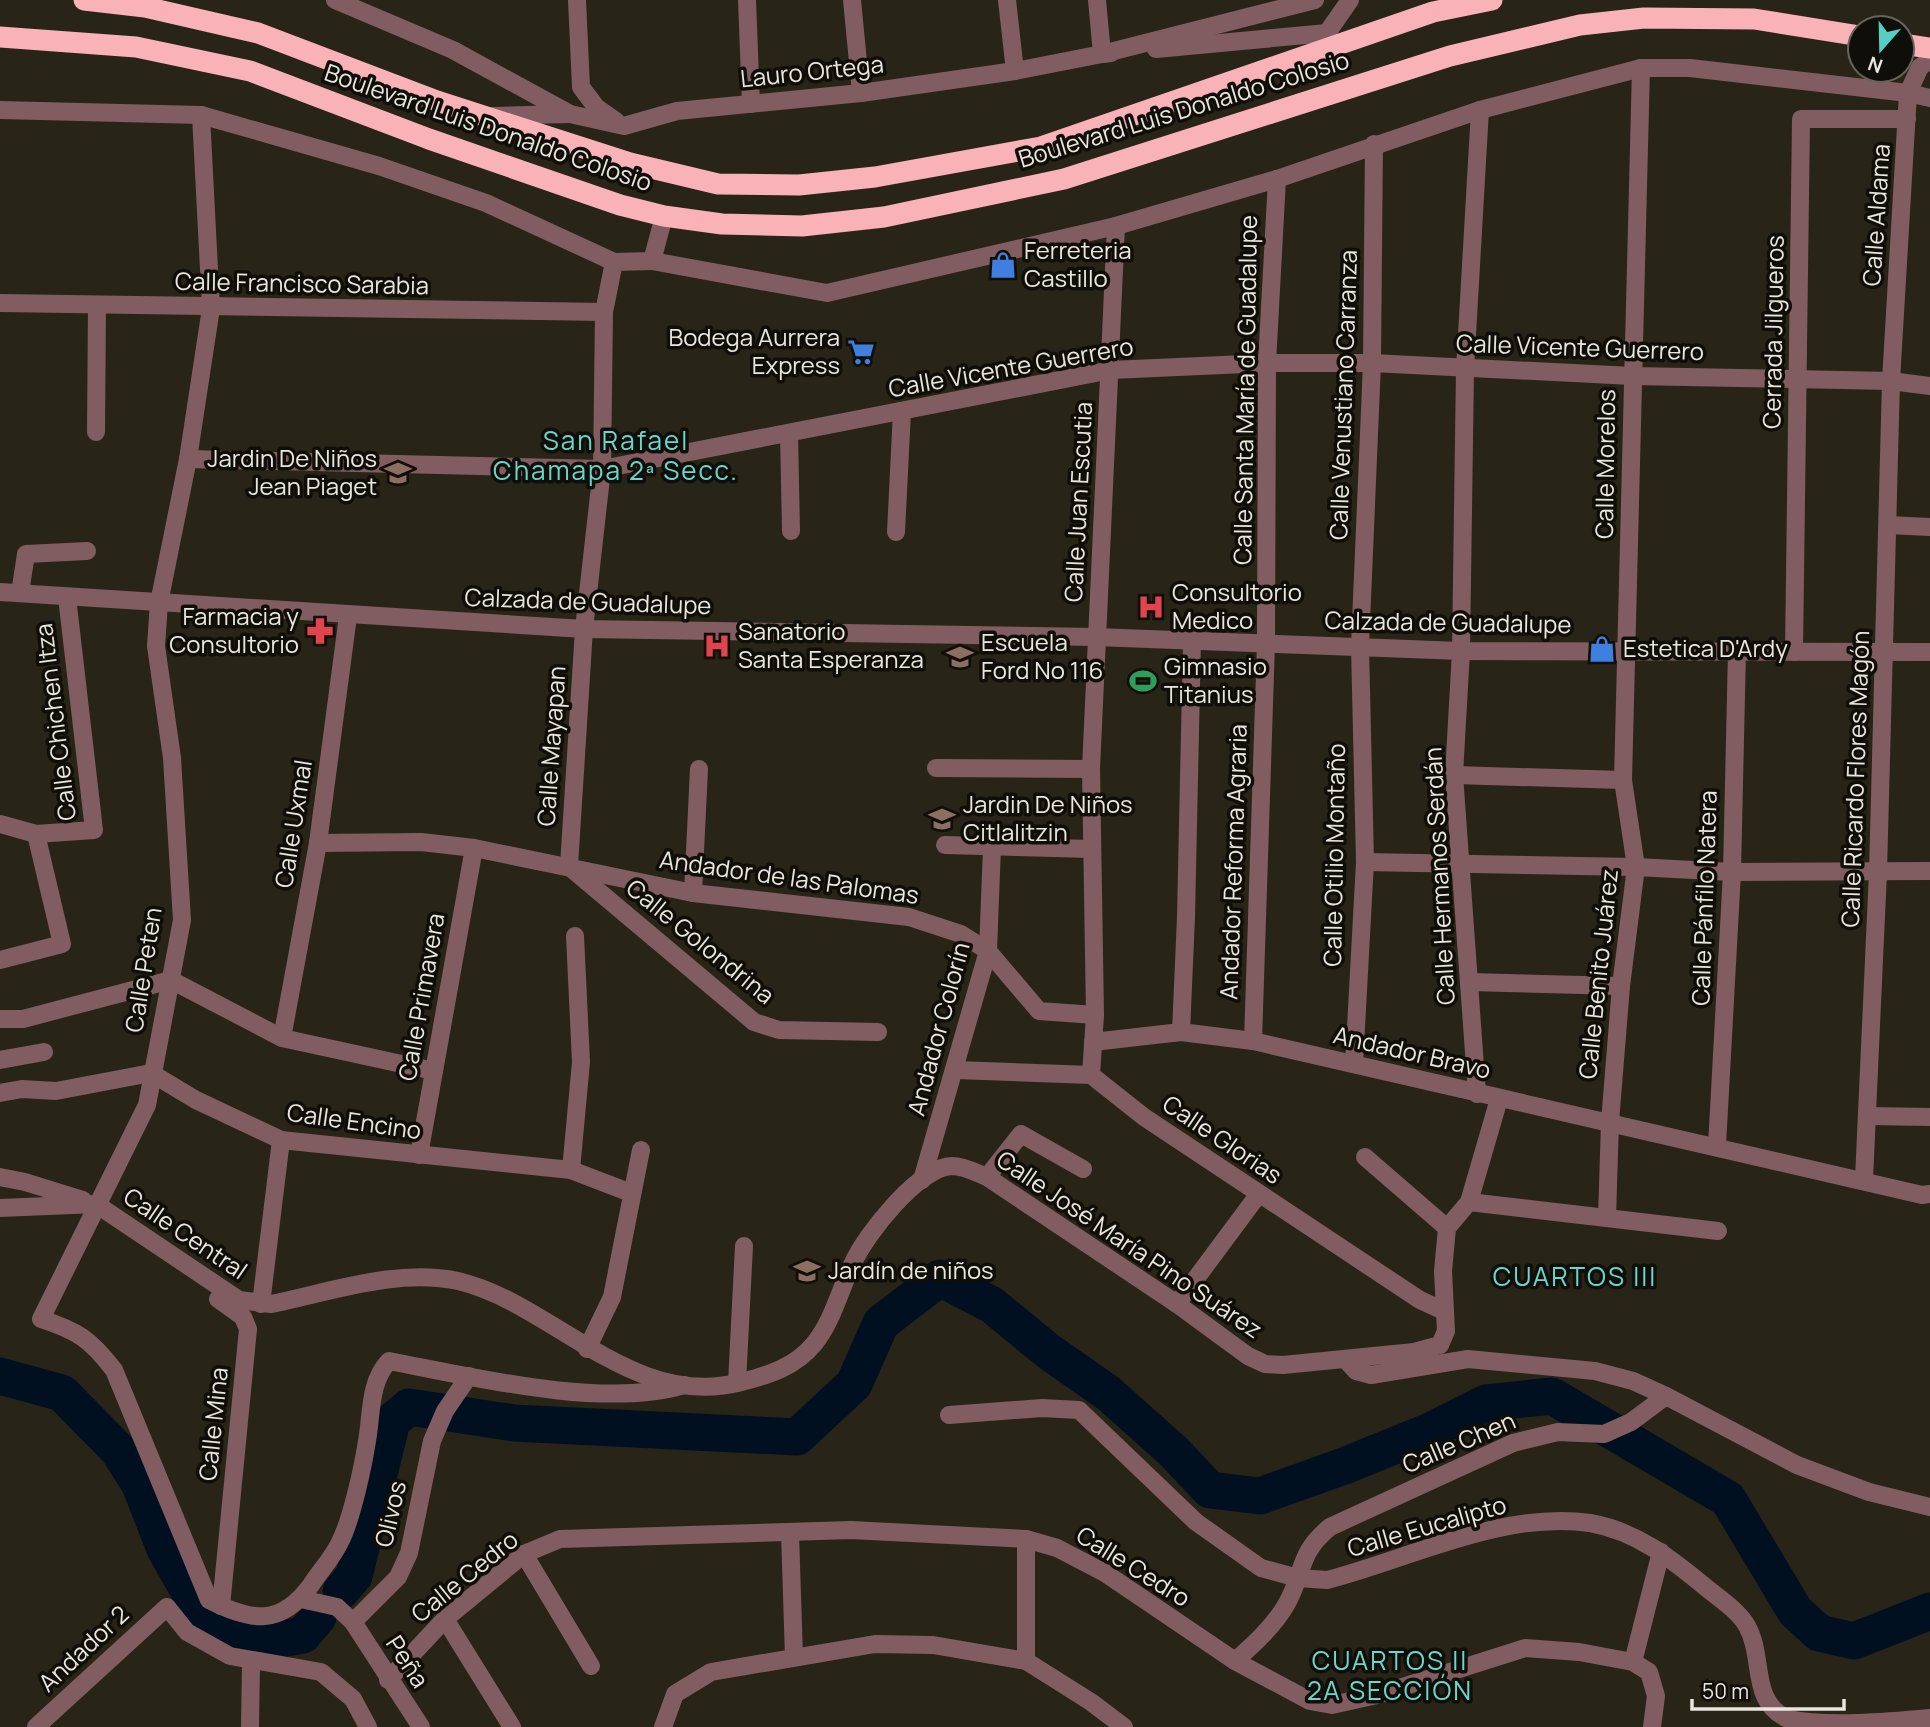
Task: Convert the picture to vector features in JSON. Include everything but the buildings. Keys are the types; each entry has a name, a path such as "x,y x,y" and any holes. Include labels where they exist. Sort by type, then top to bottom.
{"highway":[{"name":"Boulevard Luis Donaldo Colosio","path":"84,0 145,6 258,33 485,116 630,163 718,184 799,185 875,177 1041,147 1433,12 1492,0"},
{"name":"Boulevard Luis Donaldo Colosio","path":"0,37 136,47 250,71 429,139 620,205 664,216 722,224 802,226 884,217 1064,179 1450,56 1580,25 1644,18 1755,19 1846,34"}],"street":[{"path":"335,0 453,50 570,114"},
{"path":"577,0 581,87 596,107 625,127"},
{"path":"747,0 751,104"},
{"path":"852,0 861,93"},
{"path":"1007,0 1015,71"},
{"path":"1097,0 1102,54 1327,33 1350,0"},
{"name":"Lauro Ortega","path":"625,127 677,111 861,93 1015,71 1102,54 1315,0"},
{"name":"Calle Aldama","path":"1891,381 1908,93 1920,67 1930,60"},
{"path":"0,110 201,115 379,166 486,203 614,262 652,261 827,293 1116,226 1276,179 1480,110 1641,68 1690,68 1908,93 1930,98"},
{"name":"Calle Morelos","path":"1627,651 1641,68"},
{"name":"Calle Hermanos Serdán","path":"1477,1094 1454,775 1461,651 1465,369 1480,110"},
{"path":"485,116 570,114 625,127"},
{"name":"Calle Peten","path":"201,115 211,308 188,459 159,604 156,646 172,758 182,920 147,1105 41,1320 74,1330 94,1344 114,1370 209,1600 220,1606"},
{"name":"Cerrada Jilgueros","path":"1794,652 1801,119 1907,119"},
{"name":"Calle Venustiano Carranza","path":"1360,646 1372,363 1374,144"},
{"name":"Calle Santa María de Guadalupe","path":"1266,643 1266,363 1276,179"},
{"path":"652,261 664,216"},
{"name":"Calle Juan Escutia","path":"1091,1075 1095,1015 1091,769 1116,226"},
{"name":"Calle Mayapan","path":"569,866 584,629 602,469 604,313 614,262"},
{"name":"Calle Francisco Sarabia","path":"0,303 604,313"},
{"path":"96,432 97,305"},
{"name":"Calle Vicente Guerrero","path":"188,459 602,469 1111,370 1266,363 1372,363 1632,376 1891,381 1930,386"},
{"name":"Calle Ricardo Flores Magón","path":"1864,1179 1878,872 1891,381"},
{"path":"895,532 902,411"},
{"path":"789,433 791,531"},
{"path":"1888,525 1930,527"},
{"path":"20,593 26,554 87,551"},
{"name":"Calzada de Guadalupe","path":"0,592 584,629 1096,637 1461,651 1930,652"},
{"name":"Calle Chichen Itza","path":"0,824 36,834 94,831 67,597"},
{"name":"Calle Uxmal","path":"282,1038 318,843 348,615"},
{"path":"1181,1032 1192,640"},
{"name":"Andador Reforma Agraria","path":"1253,1041 1266,643"},
{"name":"Calle Otilio Montaño","path":"1353,1064 1365,862 1360,646"},
{"name":"Calle Benito Juárez","path":"1607,1218 1610,1122 1620,986 1636,867 1623,780 1627,651"},
{"name":"Calle Pánfilo Natera","path":"1717,1146 1732,872 1737,651"},
{"path":"936,768 1091,769"},
{"path":"693,893 699,769"},
{"path":"1454,775 1623,780"},
{"path":"0,960 62,944 36,834"},
{"name":"Andador de las Palomas","path":"318,843 421,842 474,848 693,893 909,917 961,934 988,951 1039,1011 1095,1015"},
{"path":"945,845 1092,849"},
{"name":"Andador Colorín","path":"922,1180 956,1070 988,951 992,847"},
{"name":"Calle Primavera","path":"419,1156 474,848"},
{"path":"1365,862 1636,867 1732,872 1930,871"},
{"name":"Calle Golondrina","path":"569,866 754,1022 779,1030 878,1032"},
{"path":"571,1170 580,1062 575,936"},
{"path":"0,1018 23,1019 171,981 282,1038 434,1071"},
{"path":"1470,982 1620,986"},
{"name":"Andador Bravo","path":"1093,1042 1181,1032 1253,1041 1499,1099 1864,1179 1923,1195 1930,1194"},
{"path":"0,1060 44,1052"},
{"path":"956,1070 1091,1075"},
{"path":"0,1093 22,1089 56,1091 151,1073"},
{"name":"Calle Encino","path":"151,1073 196,1100 281,1140 571,1170 631,1192"},
{"name":"Calle Glorias","path":"1091,1075 1144,1117 1258,1195 1420,1300 1444,1311"},
{"path":"1444,1311 1443,1271 1447,1228 1469,1202 1499,1099"},
{"path":"1868,1115 1930,1117"},
{"path":"987,1177 1021,1135 1083,1169"},
{"path":"261,1304 281,1140"},
{"path":"587,1349 612,1297 641,1150"},
{"path":"1365,1157 1447,1228"},
{"name":"Calle José María Pino Suárez","path":"261,1304 399,1279 432,1278 480,1288 587,1349 619,1364 684,1385 711,1387 737,1383 774,1373 795,1362 813,1345 825,1329 862,1245 881,1220 922,1180 938,1169 953,1166 987,1177 1178,1304 1248,1356 1265,1364 1346,1360 1422,1351 1440,1345 1446,1331 1444,1311"},
{"path":"0,1177 96,1204"},
{"path":"1178,1304 1258,1195"},
{"path":"1469,1202 1718,1231"},
{"name":"Calle Central","path":"0,1208 96,1204 239,1300 261,1304"},
{"path":"737,1383 744,1246"},
{"name":"Calle Mina","path":"195,1269 200,1283 243,1317 247,1325 220,1606"},
{"name":"Calle José María Pino Suárez","path":"1346,1360 1356,1371 1370,1375 1468,1359 1595,1371 1633,1381 1666,1396 1797,1465 1869,1492 1930,1507"},
{"path":"220,1606 250,1616 273,1616 289,1610 301,1599 342,1539 367,1444 377,1374 389,1361 469,1376 605,1395 654,1394 684,1385"},
{"name":"Olivos","path":"353,1622 398,1577 409,1553 432,1441 445,1411 469,1376"},
{"name":"Calle Chen","path":"1236,1661 1275,1622 1287,1604 1312,1542 1330,1527 1513,1443 1558,1432 1604,1434 1631,1422 1666,1396"},
{"name":"Calle Eucalipto","path":"949,1415 1042,1408 1079,1410 1196,1522 1261,1568 1298,1578 1327,1580 1500,1528 1549,1522 1590,1523 1632,1535 1661,1552 1727,1604 1747,1626 1755,1649 1759,1684 1771,1708 1788,1719 1808,1726 1838,1727 1930,1718"},
{"name":"Calle Cedro","path":"388,1680 445,1619 524,1554 560,1539 851,1530 1026,1539 1057,1548 1105,1573 1236,1661 1310,1701 1332,1705 1377,1695 1525,1648 1579,1652 1633,1662"},
{"path":"790,1533 794,1657"},
{"path":"1026,1539 1026,1661"},
{"path":"1652,1727 1656,1696 1649,1672 1633,1662 1661,1552"},
{"path":"524,1554 590,1666"},
{"path":"301,1599 337,1607 353,1622"},
{"name":"Andador 2","path":"36,1727 167,1606 187,1632 230,1656 251,1662"},
{"path":"445,1619 512,1727"},
{"name":"Peña","path":"353,1622 388,1680 421,1727"},
{"path":"663,1727 676,1694 711,1672 875,1644 933,1645 1026,1661 1091,1702 1124,1727"},
{"path":"250,1727 251,1662 321,1672 353,1699 368,1727"}],"waterway":[{"path":"341,1591 354,1576 392,1421 409,1407 514,1423 797,1437 854,1384 881,1323 940,1278 992,1305 1048,1351 1108,1393 1173,1451 1210,1490 1260,1496 1428,1432 1486,1403 1552,1396 1728,1499 1795,1611 1819,1633 1854,1641 1930,1611"},
{"path":"0,1376 62,1393 118,1450 140,1485 165,1549 207,1623 257,1643 303,1635 318,1617"}],"place":[{"name":"Ferreteria Castillo","path":"1003,265"},
{"name":"Bodega Aurrera Express","path":"861,352"},
{"name":"Jardin De Niños Jean Piaget","path":"398,473"},
{"name":"Consultorio Medico","path":"1151,607"},
{"name":"Farmacia y Consultorio","path":"320,631"},
{"name":"Sanatorio Santa Esperanza","path":"717,646"},
{"name":"Estetica D'Ardy","path":"1602,649"},
{"name":"Escuela Ford No 116","path":"960,657"},
{"name":"Gimnasio Titanius","path":"1143,681"},
{"name":"Jardin De Niños Citlalitzin","path":"942,819"},
{"name":"Jardín de niños","path":"807,1271"}],"district":[{"name":"San Rafael Chamapa 2ª Secc.","path":"616,456"},
{"name":"CUARTOS III","path":"1575,1277"},
{"name":"CUARTOS II 2A SECCIÓN","path":"1390,1676"}]}
